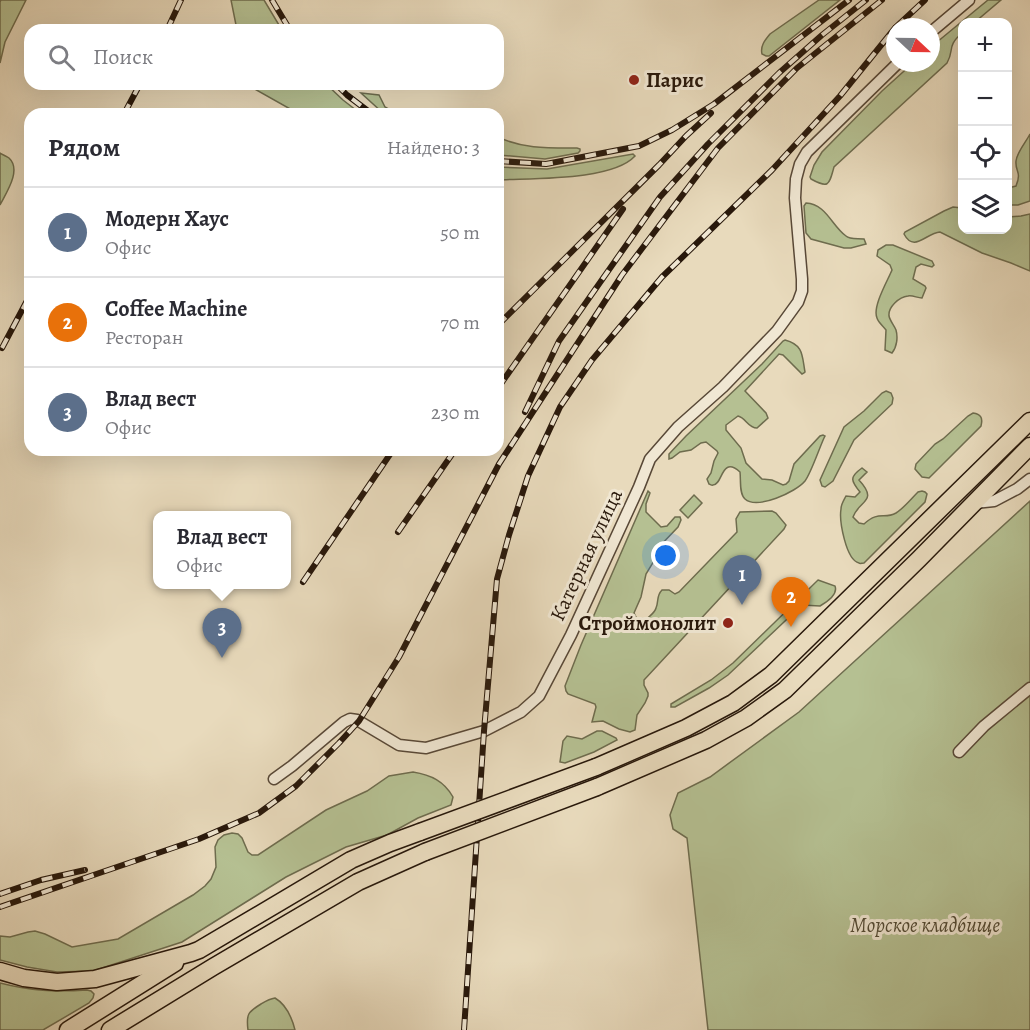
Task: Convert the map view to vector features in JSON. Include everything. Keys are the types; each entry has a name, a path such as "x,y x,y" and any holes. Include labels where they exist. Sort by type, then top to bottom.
{"highway":[{"path":"0,971 24,978 57,982 95,979 191,953 351,860 390,843 596,767 686,728 733,703 771,675 1030,421"},
{"path":"110,1030 358,882 424,852 597,787 706,740 746,718 785,690 911,568 1030,446"},
{"path":"68,1030 191,953"}],"street":[{"path":"940,24 969,0"},
{"name":"Катерная улица","path":"274,779 350,719 357,720 399,745 426,748 484,731 521,712 539,696 572,635 650,459 678,427 723,387 761,348 789,317 798,302 802,291 802,279 795,198 800,164 807,152 889,72"},
{"path":"975,503 994,501 1030,479"},
{"path":"958,752 984,726 1030,688"}],"green space":[{"path":"1,0 26,0 5,42 0,63 0,2"},
{"path":"231,0 264,0 278,24 236,24"},
{"path":"819,0 840,0 769,56 762,54 762,46 770,34"},
{"path":"988,0 1001,0 980,18 966,18"},
{"path":"958,25 958,37 952,45 947,63 940,69 940,40"},
{"path":"903,72 937,72 834,167 827,184 811,179 814,165 822,152"},
{"path":"256,90 332,90 353,108 288,108"},
{"path":"361,93 379,95 387,108 378,108"},
{"path":"1030,134 1030,201 1012,205 1012,187 1016,186 1018,177 1016,165 1020,151"},
{"path":"504,140 527,146 580,149 578,153 545,159 504,156"},
{"path":"0,153 9,158 14,169 12,181 0,205"},
{"path":"633,154 635,156 624,164 591,174 504,180 504,167 547,169"},
{"path":"806,203 813,204 824,211 848,237 864,239 866,244 844,248 811,239 806,233 804,206"},
{"path":"958,208 958,234 1012,234 1012,217 1030,214 1030,271 982,253 940,232 916,242 912,242 904,234 944,211"},
{"path":"886,245 893,245 932,261 934,265 932,267 921,264 916,267 913,279 926,288 922,298 912,296 901,298 890,309 890,320 897,336 892,353 885,350 886,330 878,321 876,313 878,301 892,270 890,265 877,256 878,250"},
{"path":"785,340 799,348 805,372 802,374 783,355 779,354 745,391 768,418 757,428 738,416 726,425 726,430 741,448 746,463 762,479 783,485 789,481 794,464 820,436 825,436 805,481 794,490 776,498 751,502 743,497 740,472 734,468 726,469 716,484 709,484 707,479 718,453 706,442 669,459 669,454 686,436"},
{"path":"886,391 891,393 892,404 854,440 833,481 825,487 822,486 820,480 844,427"},
{"path":"973,413 981,417 981,426 929,478 922,477 915,469 916,464 935,444"},
{"path":"862,468 867,472 859,480 865,487 867,497 853,517 859,523 864,524 878,516 892,515 902,509 918,492 922,491 927,494 925,502 864,563 860,563 854,560 847,548 842,531 841,515 846,496 855,497 860,492 853,477"},
{"path":"648,491 650,493 646,512 661,527 667,526 675,517 680,517 681,520 678,527 659,547 646,574 641,597 634,613 637,619 643,621 654,611 662,590 669,590 675,594 679,592 737,532 736,519 740,512 772,511 786,525 644,680 648,696 637,715 635,730 630,732 603,721 592,722 595,704 568,694 565,686"},
{"path":"694,495 702,503 688,518 680,510"},
{"name":"Морское кладбище","path":"1030,501 1030,1030 708,1030 687,838 673,829 670,815 678,793 710,777 799,712"},
{"path":"818,580 835,586 835,592 829,600 820,606 802,605 728,675 709,688 671,707 671,704 711,680 733,663"},
{"path":"597,731 602,731 617,740 594,752 565,763 560,762 563,741 567,736 582,739"},
{"path":"413,772 426,775 441,783 453,797 451,805 418,818 387,835 346,847 286,877 182,942 93,971 57,972 0,960 0,936 10,937 35,931 72,947 118,939 205,886 216,867 215,847 224,835 238,834 248,852 258,855 326,810 367,791 389,776"},
{"path":"0,983 43,990 87,990 94,994 89,1003 43,1030 0,1030"},
{"path":"275,998 288,1012 295,1030 248,1030 247,1020 251,1012 266,1001"}],"railway":[{"path":"170,24 181,0"},
{"path":"272,0 286,24"},
{"path":"504,161 546,164 639,146 672,130 714,104 849,0"},
{"path":"525,412 559,341 660,197 708,144 779,73 866,0"},
{"path":"0,907 199,839 259,813 296,786 339,743 359,721 399,657 499,464 622,275 718,148 797,68 882,0"},
{"path":"906,18 925,0"},
{"path":"464,1030 484,731 497,579 528,476 560,407 592,360 662,277 772,170 840,96 886,39"},
{"path":"127,108 137,90"},
{"path":"342,90 364,108"},
{"path":"504,319 711,113"},
{"path":"504,379 623,209"},
{"path":"2,348 24,306"},
{"path":"303,582 389,456"},
{"path":"398,532 451,456"},
{"path":"0,894 41,880 85,870"}],"place":[{"name":"Парис","path":"634,80"},
{"name":"Модерн Хаус","path":"742,605"},
{"name":"Строймонолит","path":"728,623"},
{"name":"Coffee Machine","path":"791,627"},
{"name":"Влад вест","path":"222,658"}]}
